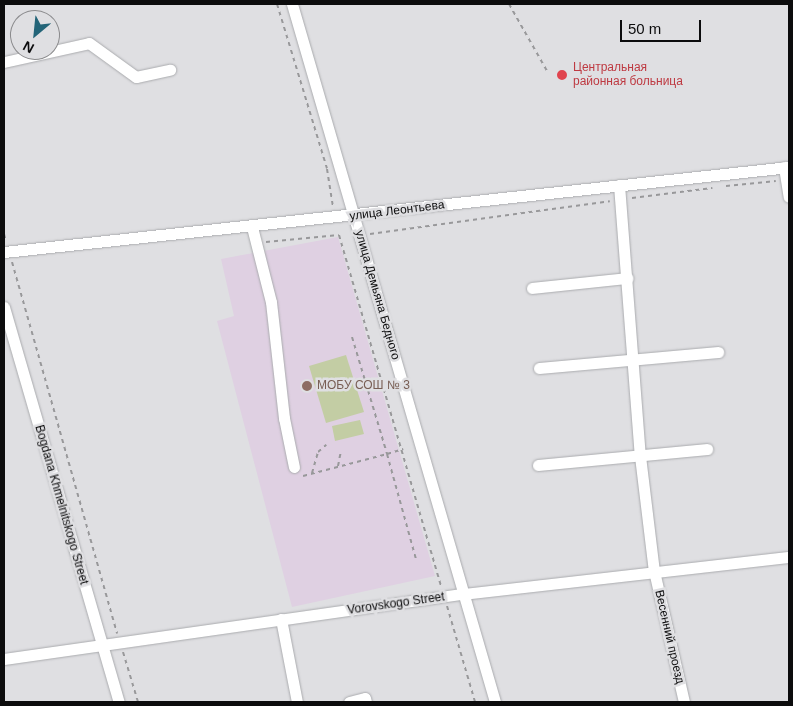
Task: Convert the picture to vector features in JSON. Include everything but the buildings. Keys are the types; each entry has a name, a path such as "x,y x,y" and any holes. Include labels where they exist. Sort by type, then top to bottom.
{"street":[{"name":"улица Демьяна Бедного","path":"292,4 355,216 494,702"},
{"path":"4,62 89,43 136,78 170,70"},
{"name":"улица Леонтьева","path":"6,252 355,216 786,167"},
{"path":"786,167 789,197"},
{"name":"Весенний проезд","path":"619,185 640,456 654,571 684,702"},
{"path":"252,226 271,302 284,418 294,467"},
{"path":"532,288 627,278"},
{"name":"Bogdana Khmelnitskogo Street","path":"4,307 8,341 119,702"},
{"path":"540,368 632,357 718,352"},
{"path":"538,465 708,449"},
{"name":"Vorovskogo Street","path":"4,659 120,641 463,594 789,557"},
{"path":"281,619 297,702"},
{"path":"350,702 365,698 366,702"}],"path":[{"path":"277,4 327,169 340,240 403,449 475,702"},
{"path":"509,4 547,71"},
{"path":"340,240 360,235 620,199 786,180"},
{"path":"4,234 6,252 138,702"},
{"path":"256,244 339,235"},
{"path":"352,338 416,559"},
{"path":"312,474 318,452 326,446"},
{"path":"303,476 403,449"},
{"path":"338,467 341,451"}],"shaded area":[{"name":"МОБУ СОШ № 3","path":"338,237 435,576 292,607 217,321 234,316 221,259"}],"green space":[{"path":"346,355 364,412 326,423 309,366"},
{"path":"360,420 364,434 335,441 332,426"}],"place":[{"name":"Центральная районная больница","path":"562,75"},
{"name":"МОБУ СОШ № 3","path":"307,386"}]}
